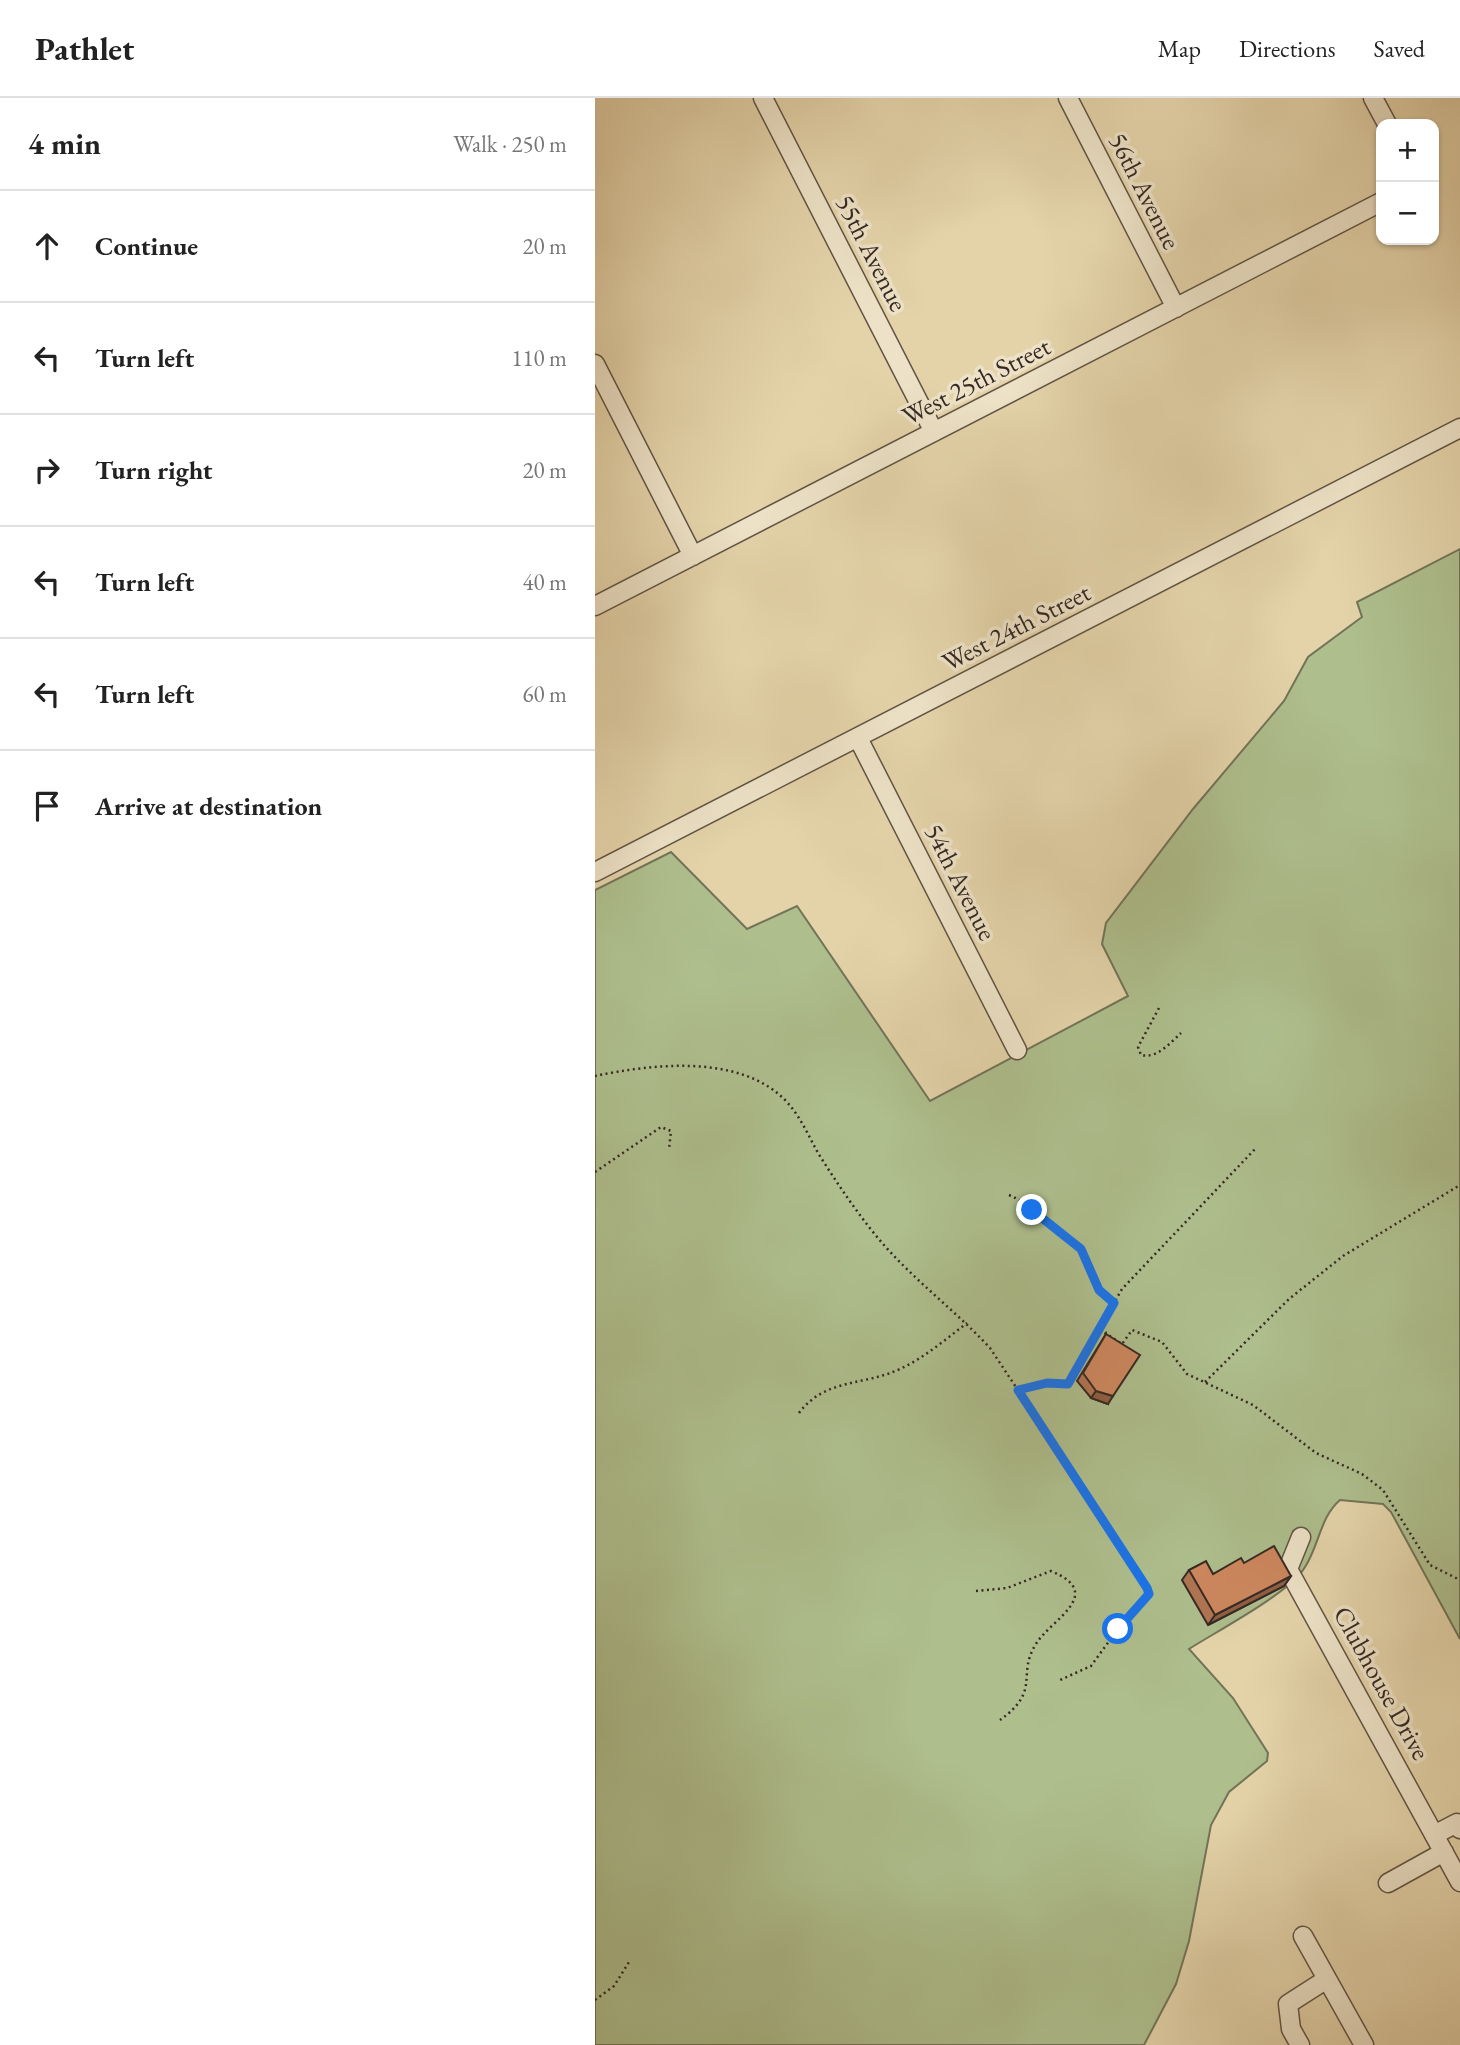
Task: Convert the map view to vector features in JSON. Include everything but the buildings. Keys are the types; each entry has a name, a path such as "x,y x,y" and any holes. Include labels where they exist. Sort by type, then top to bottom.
{"street":[{"name":"55th Avenue","path":"763,98 934,432"},
{"name":"56th Avenue","path":"1068,98 1176,308"},
{"path":"1373,98 1384,119"},
{"name":"West 25th Street","path":"595,606 1376,205"},
{"path":"595,364 693,556"},
{"name":"West 24th Street","path":"595,872 1460,428"},
{"name":"54th Avenue","path":"858,738 1017,1050"},
{"name":"Clubhouse Drive","path":"1301,1537 1287,1569 1460,1882"},
{"path":"1434,1835 1457,1823 1460,1829"},
{"path":"1388,1883 1444,1852"},
{"path":"1303,1936 1364,2045"},
{"path":"1300,2045 1291,2029 1288,2004 1327,1979"}],"path":[{"path":"1159,1008 1138,1047 1141,1055 1150,1056 1160,1051 1181,1033"},
{"path":"595,1076 627,1069 702,1068 742,1075 767,1086 795,1112 844,1192 902,1267 967,1323 990,1348 1138,1572 1149,1594 1131,1611 1090,1666 1060,1680"},
{"path":"595,1172 661,1127 671,1132 669,1149"},
{"path":"1018,1390 1047,1383 1068,1384 1114,1303 1145,1264 1255,1149"},
{"path":"1205,1382 1289,1299 1342,1256 1460,1185"},
{"path":"1009,1195 1024,1202 1045,1223 1072,1240 1087,1261 1099,1290 1114,1303"},
{"path":"799,1413 810,1399 823,1390 878,1378 901,1369 967,1323"},
{"path":"1099,1329 1122,1344 1132,1330 1162,1342 1187,1374 1253,1405 1316,1453 1362,1474 1383,1490 1430,1565 1460,1580"},
{"path":"976,1591 1007,1588 1051,1571 1067,1581 1075,1596 1069,1611 1036,1643 1027,1691 1018,1705 1000,1720"},
{"path":"595,2000 614,1986 629,1962"}],"green space":[{"path":"1460,549 1460,1639 1391,1512 1383,1504 1340,1500 1328,1515 1310,1559 1297,1577 1269,1600 1189,1649 1233,1698 1268,1753 1267,1761 1229,1792 1211,1825 1189,1941 1176,1984 1144,2045 595,2045 595,890 671,852 747,929 797,906 930,1101 1128,996 1102,944 1106,923 1193,809 1284,701 1308,657 1362,617 1357,602"}],"route":[{"path":"1032,1210 1081,1249 1099,1290 1114,1303 1068,1384 1047,1383 1018,1390 1147,1588 1149,1594 1131,1611 1118,1629"}]}
